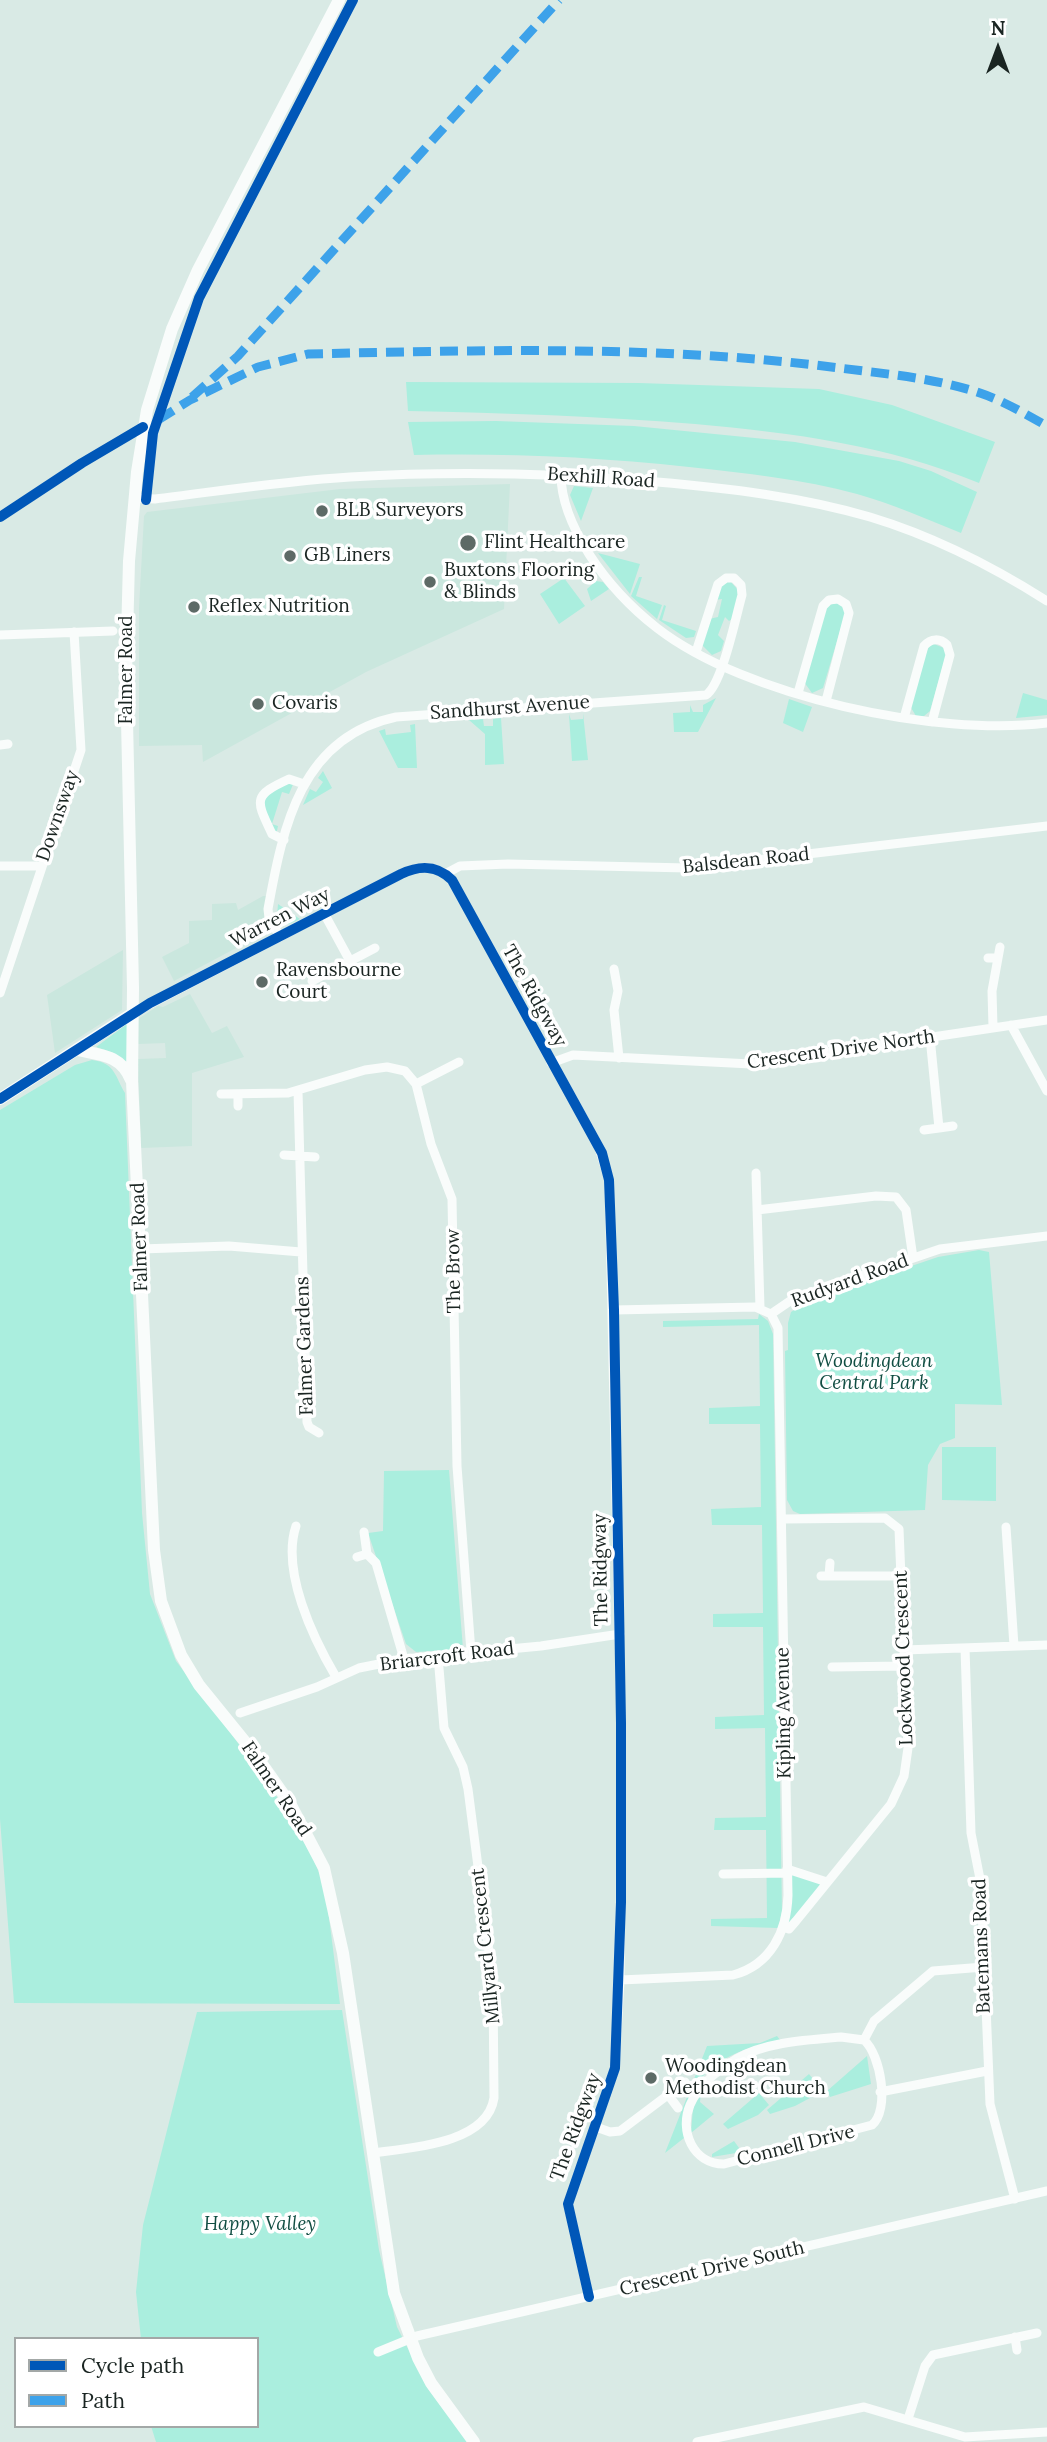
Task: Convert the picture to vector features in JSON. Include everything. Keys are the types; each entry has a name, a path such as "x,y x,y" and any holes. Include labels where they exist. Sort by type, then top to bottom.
{"main road":[{"name":"Falmer Road","path":"339,0 198,270 172,329 147,410 134,498 126,676 132,1081 154,1550 161,1601 173,1638 187,1665 286,1799 324,1868 341,1941 392,2283 410,2339 431,2383 474,2442"},
{"path":"0,1099 133,1013"},
{"path":"77,1050 114,1059 126,1069 132,1081"}],"street":[{"name":"Bexhill Road","path":"134,498 155,499 348,477 455,473 561,475 736,490 832,507 887,523 942,545 1047,601"},
{"path":"561,475 563,496 576,531 611,584 658,629 696,652 798,693 904,718 983,726 1047,723"},
{"name":"Sandhurst Avenue","path":"280,937 268,912 284,840 303,784 336,746 380,720 471,710 703,696 714,689 743,592 740,583 734,578 725,578 718,584 696,652"},
{"path":"798,693 823,607 829,600 838,599 846,604 848,614 826,701"},
{"path":"0,635 113,631"},
{"name":"Downsway","path":"0,993 40,866 81,750 74,632"},
{"path":"904,718 924,646 931,640 939,640 947,645 950,655 932,722"},
{"path":"284,840 272,835 260,808 260,798 264,792 289,779 303,784"},
{"name":"Balsdean Road","path":"445,874 460,866 508,864 688,868 1047,825"},
{"path":"0,866 40,866"},
{"name":"Warren Way","path":"133,1013 409,871 428,867 445,874"},
{"name":"The Ridgway","path":"445,874 605,1160 614,1310 620,1634 620,1980 615,2068 568,2204 589,2297"},
{"path":"325,915 350,961"},
{"path":"993,1027 992,992 1000,947"},
{"path":"312,981 375,948"},
{"path":"988,958 998,958"},
{"path":"614,969 611,981 618,991 614,1010 619,1058"},
{"name":"Crescent Drive North","path":"551,1063 573,1055 751,1065 1047,1020"},
{"path":"1011,1025 1047,1091"},
{"path":"930,1037 939,1128"},
{"path":"221,1094 298,1091 365,1070 387,1067 405,1071 416,1084 459,1062"},
{"name":"The Brow","path":"416,1084 431,1144 452,1199 457,1466 471,1652"},
{"name":"Falmer Gardens","path":"298,1091 307,1424 320,1433"},
{"path":"238,1094 238,1106"},
{"path":"924,1130 953,1126"},
{"path":"284,1155 315,1157"},
{"path":"756,1173 760,1308"},
{"path":"757,1210 876,1196 896,1197 904,1206 913,1258"},
{"name":"Rudyard Road","path":"614,1310 760,1308 771,1314 793,1299 913,1258 962,1245 1047,1236"},
{"name":"Falmer Gardens","path":"141,1249 229,1246 301,1252"},
{"name":"Kipling Avenue","path":"620,1980 740,1973 764,1958 784,1927 787,1871 783,1519 779,1332 771,1314"},
{"name":"Lockwood Crescent","path":"783,1519 890,1520 899,1531 908,1748 902,1784 891,1804 789,1929 784,1927"},
{"path":"296,1526 292,1537 301,1600 336,1677"},
{"path":"1006,1527 1014,1646"},
{"path":"364,1532 367,1554 376,1563 404,1659"},
{"path":"994,1544 1007,1543"},
{"path":"357,1557 367,1554"},
{"path":"830,1563 825,1576 901,1576"},
{"name":"Briarcroft Road","path":"240,1713 359,1668 404,1659 541,1646 620,1634"},
{"path":"904,1650 1047,1645"},
{"name":"Batemans Road","path":"965,1648 971,1833 981,1884 987,2071 990,2104 1015,2199"},
{"name":"Millyard Crescent","path":"372,2153 469,2133 486,2118 494,2098 491,1960 468,1789 463,1767 444,1728 438,1656"},
{"path":"832,1667 905,1666"},
{"path":"723,1874 787,1871 827,1882"},
{"path":"864,2040 874,2021 933,1971 984,1967"},
{"name":"Connell Drive","path":"849,2036 864,2040 876,2059 880,2092 878,2119 867,2128 736,2161 718,2164 706,2161 696,2153 688,2136 688,2111 695,2097 717,2072 743,2055 771,2046 849,2036"},
{"path":"880,2092 987,2071"},
{"path":"596,2127 610,2132 620,2131 685,2082"},
{"path":"669,2096 678,2108"},
{"name":"Crescent Drive South","path":"378,2352 410,2339 1047,2191"},
{"path":"908,2419 925,2366 933,2355 1037,2333"},
{"path":"1014,2337 1017,2350"},
{"path":"697,2442 852,2408 875,2409 908,2419 953,2438 1047,2432"}],"shaded area":[{"path":"510,484 504,609 366,672 203,762 202,745 139,746 139,608 144,516 147,512 340,489"},
{"path":"263,896 269,896 272,929 174,981 162,957 189,943 189,921 212,920 212,904 236,903 238,910"},
{"path":"123,950 122,1010 55,1053 47,995"},
{"path":"190,994 212,1033 227,1026 244,1057 192,1073 192,1146 141,1148 138,1059 166,1058 165,1043 138,1044 138,1019 158,1006 163,1007"}],"green space":[{"path":"406,382 639,383 819,389 892,405 995,442 979,483 875,450 768,432 623,419 408,411"},
{"path":"496,421 634,426 795,442 899,461 931,471 977,492 961,533 857,494 773,477 586,458 414,455 408,422"},
{"path":"574,486 593,488 581,521 570,495"},
{"path":"598,553 640,564 630,594"},
{"path":"589,562 591,575 582,581 570,574"},
{"path":"639,577 642,577 636,596 662,605 657,619 631,596"},
{"path":"564,578 585,606 559,624 540,594"},
{"path":"596,581 603,582 609,589 591,601 587,589"},
{"path":"730,581 739,591 732,619 729,621 725,617 718,635 724,641 721,651 712,655 702,645 709,619 718,617 722,599 715,600 720,585"},
{"path":"838,602 846,611 823,688 812,693 804,682 827,606"},
{"path":"664,605 666,606 662,620 696,631 694,637 686,638 659,620"},
{"path":"934,644 944,648 946,655 930,711 924,716 916,716 910,706 928,647"},
{"path":"1023,693 1047,700 1047,715 1016,718"},
{"path":"716,698 698,732 674,732 673,713 690,712 690,705 693,712 703,712 703,705"},
{"path":"789,699 812,707 803,732 783,723"},
{"path":"583,713 588,760 572,761 569,714 571,720 583,719"},
{"path":"501,718 504,764 485,765 485,734 469,720 483,719 484,726 493,726 493,719"},
{"path":"415,724 417,768 398,768 379,731 385,729 386,735 411,732 410,725"},
{"path":"323,771 332,788 303,805 310,789 316,792 323,782 318,778"},
{"path":"287,782 294,782 289,794 282,792 272,824 278,826 276,835 261,800"},
{"path":"278,904 300,919 289,924 281,923 277,916"},
{"path":"127,1024 128,1063 114,1053 96,1047"},
{"path":"92,1060 110,1068 125,1093 142,1513 150,1594 176,1661 269,1784 311,1854 325,1886 340,2004 14,2003 0,1819 0,1110 75,1065"},
{"name":"Woodingdean Central Park","path":"979,1250 989,1252 1002,1405 955,1404 955,1438 940,1444 928,1465 925,1510 800,1514 793,1511 787,1500 785,1351 788,1350 788,1323 791,1312 808,1301 938,1257"},
{"path":"759,1314 768,1321 773,1334 782,1912 778,1928 711,1926 711,1919 767,1918 766,1830 714,1830 715,1818 766,1817 765,1728 715,1729 715,1717 764,1715 763,1627 713,1627 713,1614 763,1613 762,1525 712,1525 711,1509 761,1507 760,1424 709,1424 709,1408 760,1406 759,1325 663,1327 663,1321 758,1319"},
{"path":"942,1447 996,1447 996,1501 942,1500"},
{"path":"449,1470 463,1649 416,1652 406,1644 368,1533 383,1531 384,1471"},
{"path":"787,1869 827,1882 789,1929 786,1918"},
{"name":"Happy Valley","path":"342,2010 379,2250 397,2327 429,2390 468,2442 156,2442 152,2428 259,2428 259,2337 141,2337 136,2292 143,2225 197,2012"},
{"path":"777,2036 781,2041 756,2046 730,2056 707,2072 693,2093 684,2138 665,2153 707,2046 760,2043"},
{"path":"867,2056 871,2084 830,2097 827,2091"},
{"path":"809,2074 823,2091 795,2106 770,2114 767,2110"},
{"path":"701,2093 700,2102 714,2114 691,2133 693,2108"},
{"path":"759,2093 769,2105 758,2115 728,2129 723,2124"},
{"path":"734,2141 742,2152 712,2157 712,2154"}],"marked path":[{"path":"192,397 238,356 559,0"},
{"path":"158,420 190,400 258,367 308,354 574,351 640,352 773,361 910,377 980,393 1047,426"}],"cycle path":[{"path":"146,500 153,433 199,298 353,0"},
{"path":"0,517 143,427"},
{"path":"0,1099 150,1003 401,874 428,868 440,871 452,880 602,1153 609,1180 614,1310 621,1723 621,1902 615,2068 568,2204 589,2297"}],"place":[{"name":"BLB Surveyors","path":"322,511"},
{"name":"Flint Healthcare","path":"468,543"},
{"name":"GB Liners","path":"290,556"},
{"name":"Buxtons Flooring & Blinds","path":"430,582"},
{"name":"Reflex Nutrition","path":"194,607"},
{"name":"Covaris","path":"258,704"},
{"name":"Ravensbourne Court","path":"262,982"},
{"name":"Woodingdean Methodist Church","path":"651,2078"}]}
